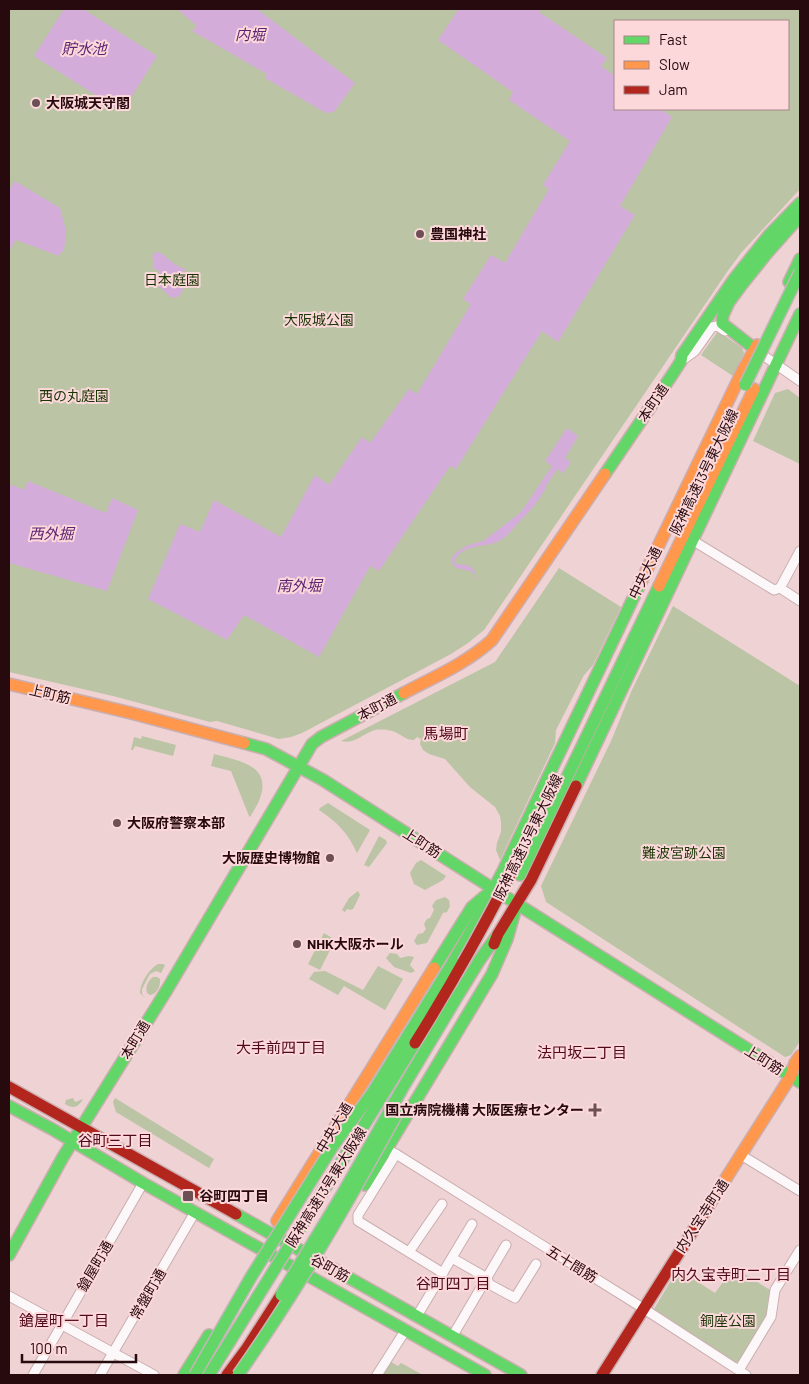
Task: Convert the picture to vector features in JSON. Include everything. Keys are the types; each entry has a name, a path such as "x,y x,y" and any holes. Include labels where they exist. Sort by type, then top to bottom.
{"main road":[{"name":"本町通","path":"9,1255 73,1142 168,988 312,744 321,737 468,659 492,640 681,361 682,355 734,279 770,235 800,203"},
{"path":"755,349 749,342 722,323 721,316 764,256 800,216"},
{"name":"中央大通","path":"195,1375 204,1356 251,1277 333,1146 372,1092 480,915 747,362 800,259"},
{"name":"阪神高速13号東大阪線","path":"222,1375 468,976 502,911 535,834 699,492 800,272"},
{"name":"阪神高速13号東大阪線","path":"699,492 800,293"},
{"name":"中央大通","path":"463,994 478,961 498,934 531,880 800,314"},
{"name":"上町筋","path":"9,684 131,713 266,749 381,816 493,889 796,1079"},
{"name":"阪神高速13号東大阪線","path":"207,1375 453,982 535,834"},
{"name":"中央大通","path":"184,1375 338,1121 472,907 493,889"},
{"name":"中央大通","path":"246,1375 318,1262 392,1152 492,974 507,940 517,904"},
{"path":"227,1375 281,1295 343,1193 402,1089 463,994"},
{"path":"238,1375 268,1332 373,1159 463,994"},
{"name":"内久宝寺町通","path":"602,1375 741,1155 796,1079 795,1063 800,1056"},
{"name":"谷町筋","path":"9,1087 520,1375"},
{"path":"207,1375 220,1346 372,1092"},
{"name":"谷町筋","path":"9,1106 485,1375"}],"street":[{"path":"681,361 695,351 710,329 715,326 755,349 800,381"},
{"path":"692,540 774,590 780,588 800,551"},
{"path":"780,588 800,601"},
{"path":"392,1152 357,1219 443,1273"},
{"name":"五十間筋","path":"392,1152 644,1308 742,1373"},
{"path":"741,1155 800,1191"},
{"name":"鎗屋町通","path":"33,1375 143,1183"},
{"path":"408,1252 442,1204"},
{"name":"常盤町通","path":"100,1375 195,1212"},
{"path":"417,1316 472,1224"},
{"path":"452,1337 506,1245"},
{"path":"742,1373 771,1317 775,1290 800,1250"},
{"path":"452,1258 487,1278 489,1284 515,1298 536,1264"},
{"path":"9,1296 154,1375"},
{"path":"377,1375 405,1331"}],"green space":[{"name":"大阪城公園","path":"9,9 800,9 800,189 741,253 727,272 484,630 451,654 302,733 291,737 279,739 217,721 210,722 113,696 9,672"},
{"path":"718,331 742,348 744,353 733,376 701,355"},
{"path":"788,389 800,398 800,464 753,441 775,393"},
{"path":"559,568 621,607 593,665 584,675 556,730 555,743 500,860 496,850 501,832 501,822 495,807 470,787 445,759 423,750 420,744 421,739 417,737 411,740 393,731 375,730 350,741 341,741 495,662"},
{"name":"難波宮跡公園","path":"673,606 800,686 800,1041 791,1055 785,1057 546,902 541,886 612,739 631,692"},
{"path":"142,736 176,745 173,756 135,746 131,750 134,737 141,739"},
{"path":"214,754 249,765 260,776 262,785 261,795 250,817 231,771 211,766"},
{"path":"328,803 370,830 357,853 341,828 319,810"},
{"path":"379,836 386,840 387,843 369,867 364,865"},
{"path":"421,860 446,876 443,880 425,890 414,884 410,873 416,863"},
{"path":"358,891 360,895 353,909 347,909 345,912 342,910 349,898"},
{"path":"445,897 449,900 450,906 447,912 443,913 427,943 417,945 414,941 418,934 423,933 426,929 424,924 434,910 432,906 436,900"},
{"path":"324,933 332,938 330,942 333,944 320,970 308,964"},
{"path":"390,953 397,954 400,958 414,957 410,965 415,971 411,973 394,967 386,958"},
{"path":"158,964 165,965 161,973 156,971 150,974 142,989 142,994 145,998 140,993 143,981 148,973"},
{"path":"378,966 403,979 385,1010 344,986 338,995 309,979 314,972 325,971 363,990"},
{"path":"153,977 160,979 160,984 158,990 150,995 146,990 148,982"},
{"path":"73,1098 75,1102 83,1099 75,1107 65,1104 66,1100"},
{"path":"115,1098 214,1159 209,1168 116,1112 113,1102"},
{"name":"銅座公園","path":"735,1268 770,1290 764,1321 739,1361 735,1363 654,1309 678,1269 715,1293"},
{"path":"391,1362 398,1366 401,1363 423,1375 382,1375"}],"water":[{"name":"貯水池","path":"64,9 83,9 157,56 122,112 34,56"},
{"name":"内堀","path":"177,9 257,9 355,83 334,112 326,113 265,78 267,74 192,31 197,26"},
{"name":"南外堀","path":"459,9 540,9 539,12 607,58 601,66 614,75 614,110 662,110 672,117 620,206 635,215 558,342 542,331 456,469 450,466 379,571 370,566 319,657 244,615 227,640 148,599 180,524 200,532 214,500 281,537 315,475 329,485 362,437 370,443 409,389 417,394 471,304 463,299 491,255 505,263 549,189 543,185 570,141 509,100 513,92 438,40"},
{"path":"15,181 60,208 66,231 64,251 59,256 16,240 9,251 9,190"},
{"path":"155,252 161,253 177,266 186,270 175,274 172,278 173,283 183,288 178,297 171,297 154,283 160,277 159,271 154,269 152,257"},
{"path":"567,428 578,436 565,458 571,462 563,473 557,469 536,503 504,538 495,543 468,549 458,556 454,562 472,568 477,578 475,579 475,575 471,571 456,568 451,562 457,552 466,546 483,541 521,512 552,466 545,461"},
{"name":"西外掘","path":"28,481 106,513 112,498 138,510 107,591 9,563 9,484 24,490"}],"traffic: fast":[{"path":"605,474 734,279 769,235 800,203"},
{"path":"755,349 722,323 723,315 729,302 740,287 800,216"},
{"path":"789,282 800,259"},
{"path":"745,385 800,272"},
{"path":"576,786 800,314"},
{"path":"453,962 503,871 640,584"},
{"path":"520,875 659,586"},
{"path":"9,1255 63,1157 168,988 312,744 321,737 404,693"},
{"path":"244,743 266,749 323,780 800,1082"},
{"path":"434,968 472,907 491,891"},
{"path":"365,1185 492,974 507,939 515,911"},
{"path":"460,992 498,934"},
{"path":"195,1375 251,1277 333,1146 373,1092 453,962"},
{"path":"281,1295 343,1193 460,992"},
{"path":"209,1375 415,1043"},
{"path":"9,1106 485,1375"},
{"path":"238,1375 322,1245 399,1110"},
{"path":"236,1214 521,1375"},
{"path":"184,1375 209,1335"}],"traffic: slow":[{"path":"640,584 742,372 757,345"},
{"path":"659,586 754,389"},
{"path":"404,693 461,663 492,640 605,474"},
{"path":"9,684 131,713 244,743"},
{"path":"277,1221 434,968"},
{"path":"711,1202 791,1076 795,1063 800,1056"}],"traffic: jam":[{"path":"494,944 498,934 531,880 576,786"},
{"path":"415,1043 441,1001 512,871"},
{"path":"9,1087 236,1214"},
{"path":"602,1375 711,1202"},
{"path":"227,1375 281,1295"}],"place":[{"name":"大阪城天守閣","path":"36,103"},
{"name":"豊国神社","path":"420,234"},
{"name":"大阪府警察本部","path":"117,823"},
{"name":"大阪歴史博物館","path":"330,858"},
{"name":"NHK大阪ホール","path":"297,944"},
{"name":"国立病院機構 大阪医療センター","path":"595,1110"},
{"name":"谷町四丁目","path":"188,1196"}],"district":[{"name":"馬場町","path":"446,734"},
{"name":"大手前四丁目","path":"281,1048"},
{"name":"法円坂二丁目","path":"582,1053"},
{"name":"谷町三丁目","path":"115,1141"},
{"name":"内久宝寺町二丁目","path":"731,1275"},
{"name":"谷町四丁目","path":"453,1284"},
{"name":"鎗屋町一丁目","path":"64,1321"}],"park label":[{"name":"日本庭園","path":"172,280"},
{"name":"西の丸庭園","path":"74,396"}]}
